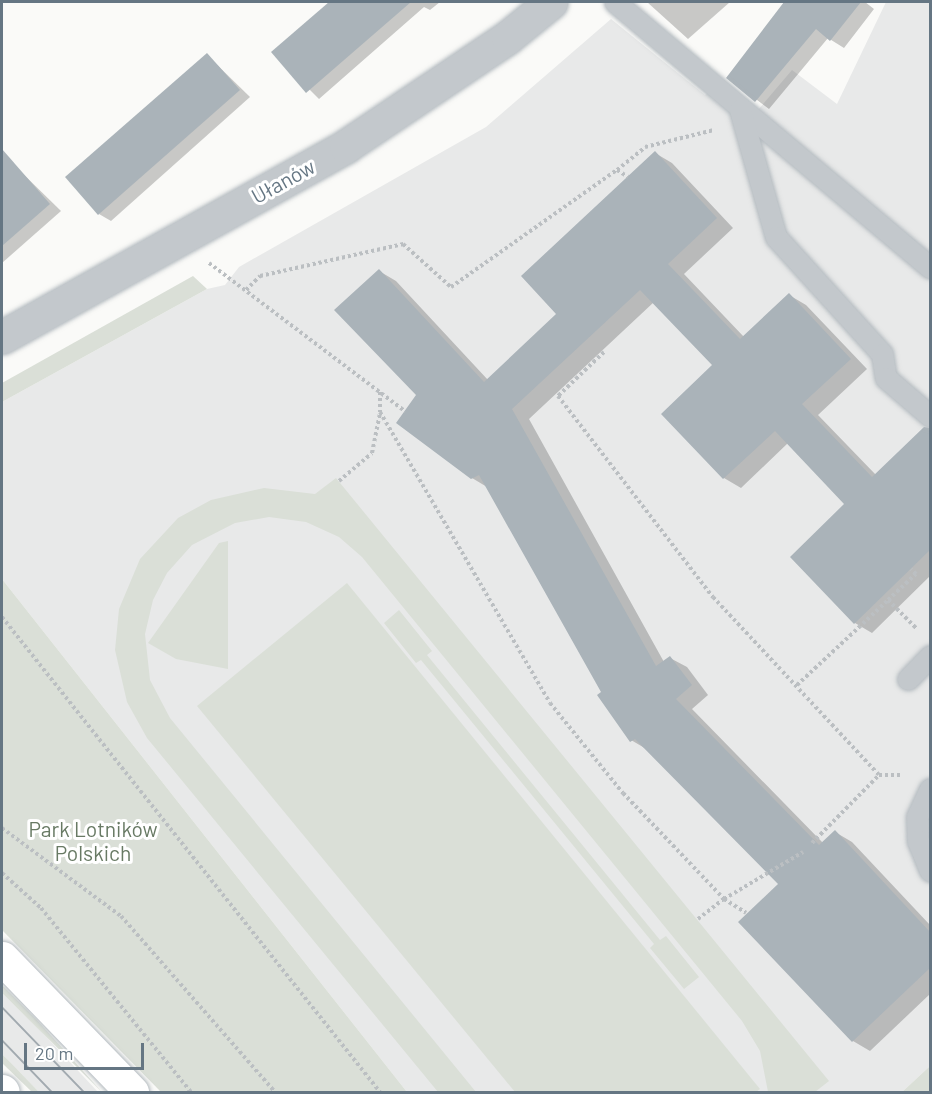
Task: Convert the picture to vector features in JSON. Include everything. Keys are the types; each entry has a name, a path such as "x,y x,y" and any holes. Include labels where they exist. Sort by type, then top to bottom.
{"main road":[{"path":"2,958 132,1092"}],"street":[{"name":"Ułanów","path":"2,337 346,146 508,37 551,2"}],"lane":[{"path":"615,2 742,116 930,267"},
{"path":"742,116 776,237 882,354 886,378 930,416"},
{"path":"908,679 930,656"},
{"path":"930,789 917,817 918,841 930,871"}],"path":[{"path":"246,290 260,276 403,244 451,287 617,170 645,147 742,116"},
{"path":"617,170 628,177"},
{"path":"213,266 405,411"},
{"path":"604,352 558,396 713,597 879,775 910,776"},
{"path":"339,481 372,453 380,412 381,392"},
{"path":"380,412 549,703 623,793 724,899 746,913"},
{"path":"797,685 916,574 911,569"},
{"path":"888,600 922,634"},
{"path":"2,617 380,1092"},
{"path":"812,843 879,775"},
{"path":"2,828 121,916 275,1092"},
{"path":"698,920 724,899 803,852"},
{"path":"2,873 41,908 191,1092"}],"shaded area":[{"path":"886,2 930,2 930,1066 902,1092 407,1092 2,579 2,402 207,289 225,285 239,267 486,127 611,19 705,95 713,88 758,110 792,70 837,104"},
{"path":"2,993 98,1092 39,1092 2,1054"}],"green space":[{"path":"193,276 207,289 2,402 2,383"},
{"path":"336,478 829,1081 815,1092 768,1092 760,1051 742,1021 362,557 339,537 306,522 269,517 235,523 192,545 167,573 153,600 145,634 150,680 170,718 476,1092 438,1092 147,738 127,702 115,650 119,609 140,559 178,518 211,500 264,488 315,494"},
{"path":"228,541 228,669 176,659 148,643 219,543"},
{"name":"Park Lotników Polskich","path":"2,579 407,1092 161,1092 2,930"},
{"path":"347,583 760,1089 756,1092 515,1092 197,706"},
{"path":"399,610 432,651 427,655 660,940 666,936 699,977 684,989 650,948 654,944 421,660 416,663 384,623"},
{"path":"2,985 36,1019 102,1092 2,993"},
{"path":"2,1054 39,1092 32,1092 2,1063"},
{"path":"930,1066 930,1092 902,1092"}],"building":[{"path":"329,2 411,2 306,93 271,52"},
{"path":"784,2 861,2 830,41 816,29 755,102 726,78"},
{"path":"207,53 240,90 98,215 65,177"},
{"path":"2,149 50,204 2,246"},
{"path":"655,151 717,218 668,264 740,339 789,293 851,359 802,404 872,477 924,427 930,428 930,550 854,624 790,557 844,504 775,431 723,479 661,414 712,365 640,290 512,409 656,666 670,656 692,685 676,699 819,845 835,830 930,932 930,968 852,1042 738,922 778,884 635,739 630,742 597,695 601,692 479,475 471,479 396,423 416,395 334,310 379,269 484,382 556,314 521,276"}],"tram line":[{"path":"2,1007 84,1092"},
{"path":"2,1040 52,1092"}]}
